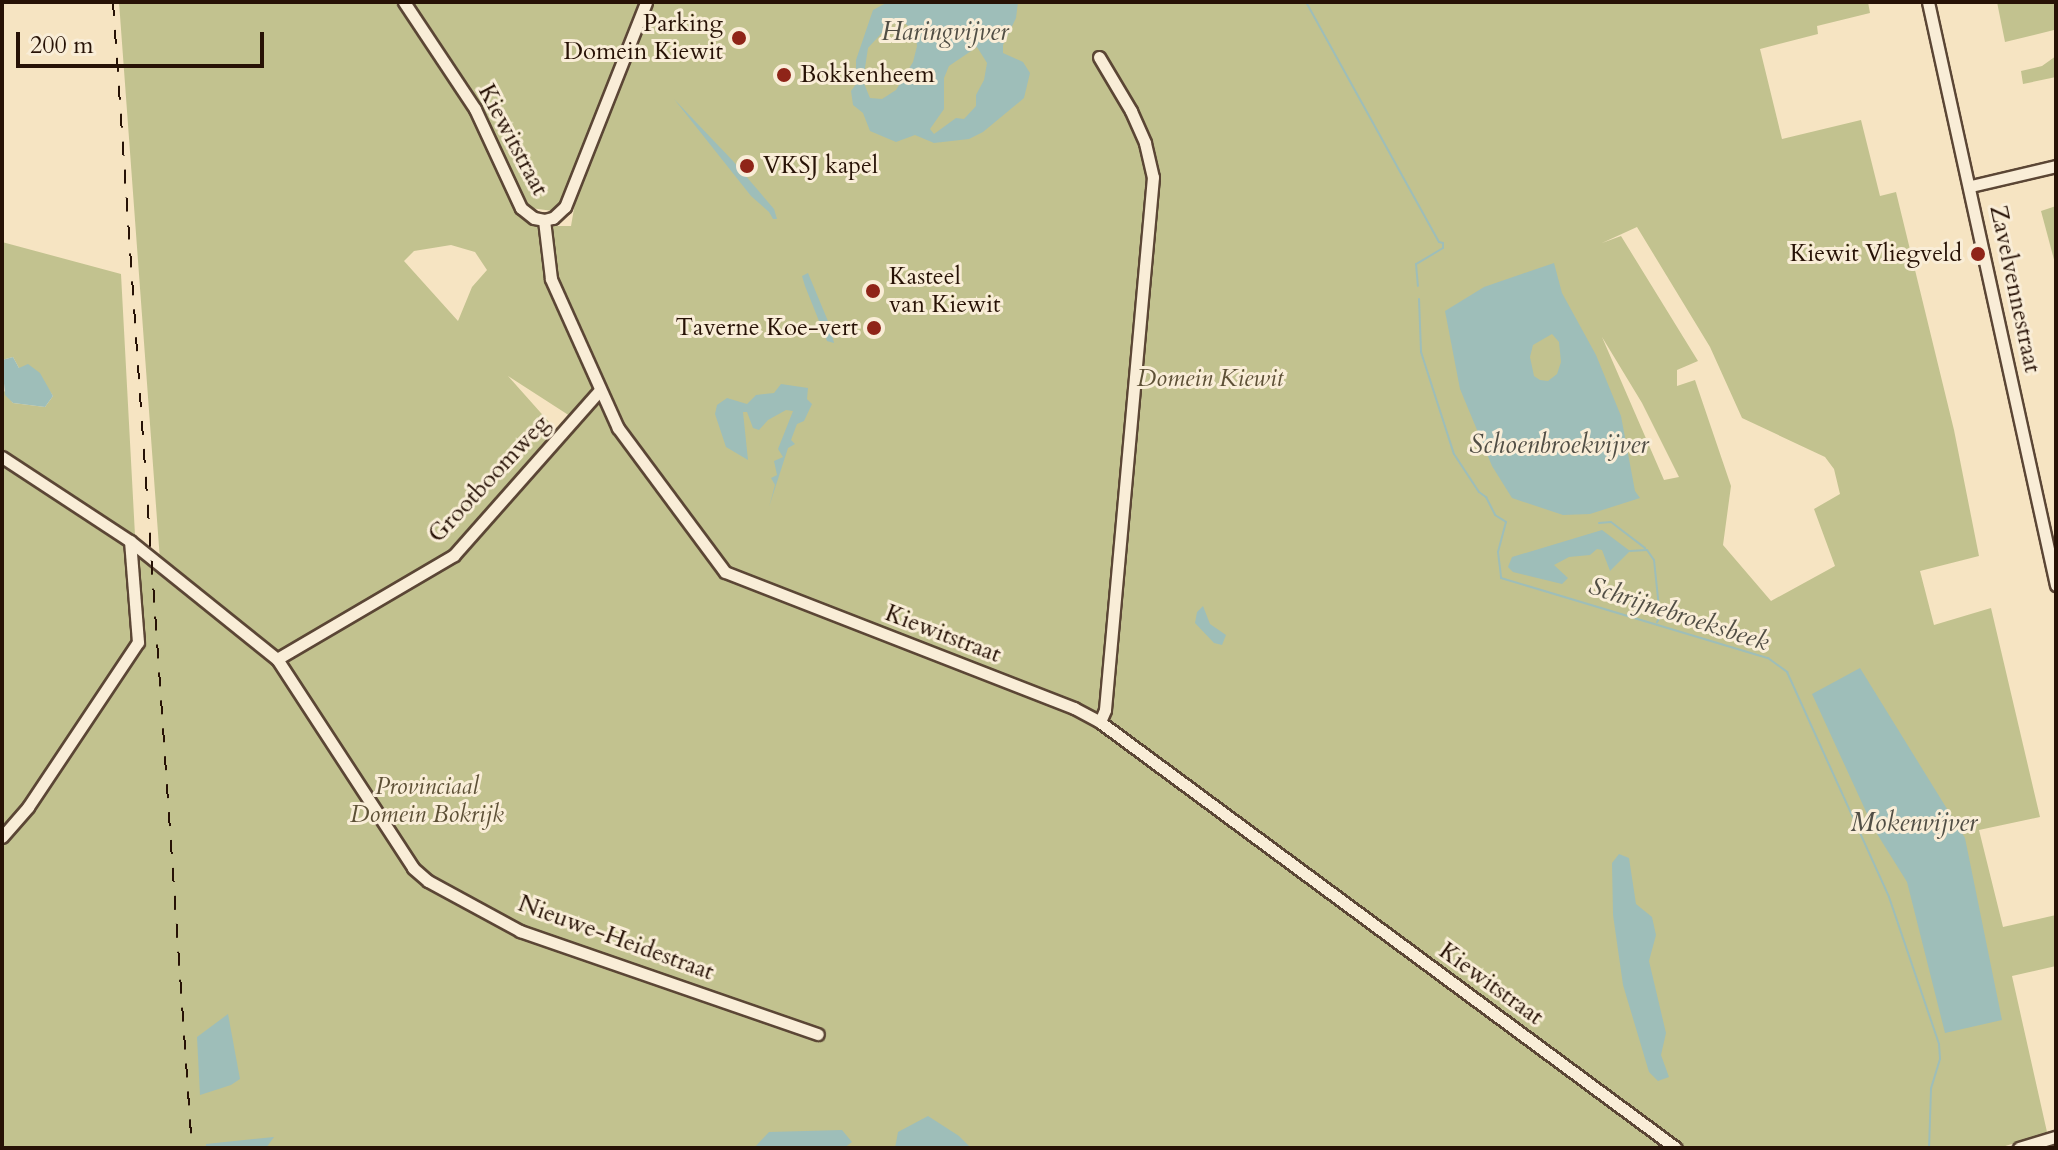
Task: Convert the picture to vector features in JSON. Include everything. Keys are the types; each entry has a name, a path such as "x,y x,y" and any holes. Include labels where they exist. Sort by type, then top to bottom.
{"street":[{"name":"Kiewitstraat","path":"404,2 475,109 521,208 534,218 544,220 551,279 599,391 632,450 725,572 1074,708 1100,722 1676,1148"},
{"path":"544,220 553,218 565,207 646,2"},
{"name":"Zavelvennestraat","path":"1928,2 1971,186 2056,585"},
{"path":"1099,57 1131,111 1145,143 1153,177 1105,710 1100,722"},
{"path":"1971,186 2056,166"},
{"name":"Grootboomweg","path":"277,659 454,555 599,391"},
{"name":"Nieuwe-Heidestraat","path":"2,457 130,541 277,659 413,868 428,881 520,931 818,1034"},
{"path":"2,837 28,807 138,642 130,541"},
{"path":"2019,1148 2056,1137"}],"green space":[{"path":"119,2 639,2 622,43 632,49 651,2 1868,2 1870,13 1817,26 1818,34 1760,49 1782,139 1861,120 1880,196 1896,192 1954,430 1979,556 1920,571 1934,625 1991,608 2040,817 1979,830 2003,927 2056,915 2056,966 2012,976 2047,1132 2056,1130 2056,1148 2048,1148 2051,1146 2047,1133 1999,1148 2,1148 2,388 13,403 45,407 53,396 45,384 19,368 13,357 2,360 2,242 121,274 136,554 161,574","holes":["565,197 575,203 571,226 539,226 531,208 553,211","1637,227 1710,347 1742,418 1825,457 1834,469 1840,494 1814,509 1835,566 1771,601 1723,545 1731,486 1695,380 1677,386 1677,370 1698,361 1621,236 1602,243","451,245 475,252 487,270 472,287 458,321 404,261 414,251","1602,337 1642,403 1679,477 1664,480","508,376 570,416 557,431"]},
{"path":"1997,2 2056,2 2056,34 2054,30 2005,42"},
{"path":"2056,56 2056,77 2023,84 2021,71 2042,66"},
{"path":"2056,206 2056,267 2041,211"}],"water":[{"name":"Haringvijver","path":"888,2 1018,2 1016,18 1003,45 1003,53 1023,62 1030,73 1024,98 983,132 969,139 934,143 915,135 896,142 870,131 863,113 853,105 851,91 856,84 856,60 873,10","holes":["903,22 915,31 917,46 913,62 896,90 882,99 870,98 863,81 868,48 890,24","977,47 987,63 984,80 976,95 976,106 964,119 956,118 934,134 930,129 944,109 944,78 949,66"]},
{"path":"674,99 733,161 774,209 777,219 773,219 751,196"},
{"name":"Schoenbroekvijver","path":"1554,263 1562,293 1596,355 1621,416 1635,491 1640,498 1590,514 1563,515 1512,498 1492,466 1460,389 1445,311 1484,287","holes":["1552,334 1559,342 1561,362 1557,374 1548,381 1540,380 1534,376 1530,357 1533,345"]},
{"path":"808,273 834,343 827,341 805,286 802,276"},
{"path":"13,357 19,368 28,364 40,373 53,396 45,407 13,403 5,395 2,360"},
{"path":"781,384 808,388 807,399 812,404 804,421 797,424 791,440 795,444 788,448 769,507 775,485 771,478 777,475 774,461 783,457 778,449 793,411 786,410 768,420 759,430 753,428 747,412 743,412 748,460 726,447 715,414 717,405 727,398 747,404 756,395 774,393"},
{"path":"1602,530 1630,551 1610,571 1602,550 1597,549 1590,555 1569,557 1554,565 1568,578 1562,584 1513,572 1508,567 1512,557"},
{"path":"1203,606 1210,624 1226,635 1222,645 1214,643 1195,623 1197,612"},
{"name":"Mokenvijver","path":"1860,668 1965,838 2002,1020 1945,1033 1907,882 1874,829 1812,694"},
{"path":"1619,854 1629,858 1636,904 1652,917 1656,935 1649,961 1666,1033 1661,1055 1669,1077 1658,1081 1649,1072 1623,985 1613,915 1612,863"},
{"path":"228,1014 240,1079 200,1095 197,1037"},
{"path":"928,1116 959,1136 971,1148 895,1148 898,1132"},
{"path":"842,1130 852,1142 844,1148 754,1148 769,1132"},
{"path":"274,1137 266,1148 206,1148 206,1144"}],"waterway":[{"name":"Schrijnebroeksbeek","path":"1306,2 1439,242 1443,243 1443,248 1416,264 1418,286"},
{"name":"Schrijnebroeksbeek","path":"1419,299 1421,352 1454,454 1479,492 1486,497 1495,515 1506,522 1498,552 1501,578 1768,658 1787,672 1889,897 1939,1044 1940,1059 1931,1089 1929,1148"},
{"path":"1599,523 1611,522 1645,548"},
{"path":"1630,551 1647,550 1654,560 1660,617 1657,622"},
{"name":"Schrijnebroeksbeek","path":"2008,1148 2017,1145"}],"railway":[{"path":"113,2 192,1148"}],"place":[{"name":"Parking Domein Kiewit","path":"739,38"},
{"name":"Bokkenheem","path":"784,75"},
{"name":"VKSJ kapel","path":"747,166"},
{"name":"Kiewit Vliegveld","path":"1978,254"},
{"name":"Kasteel van Kiewit","path":"873,291"},
{"name":"Taverne Koe-vert","path":"874,328"}],"park label":[{"name":"Domein Kiewit","path":"1210,379"},
{"name":"Provinciaal Domein Bokrijk","path":"427,801"}]}
